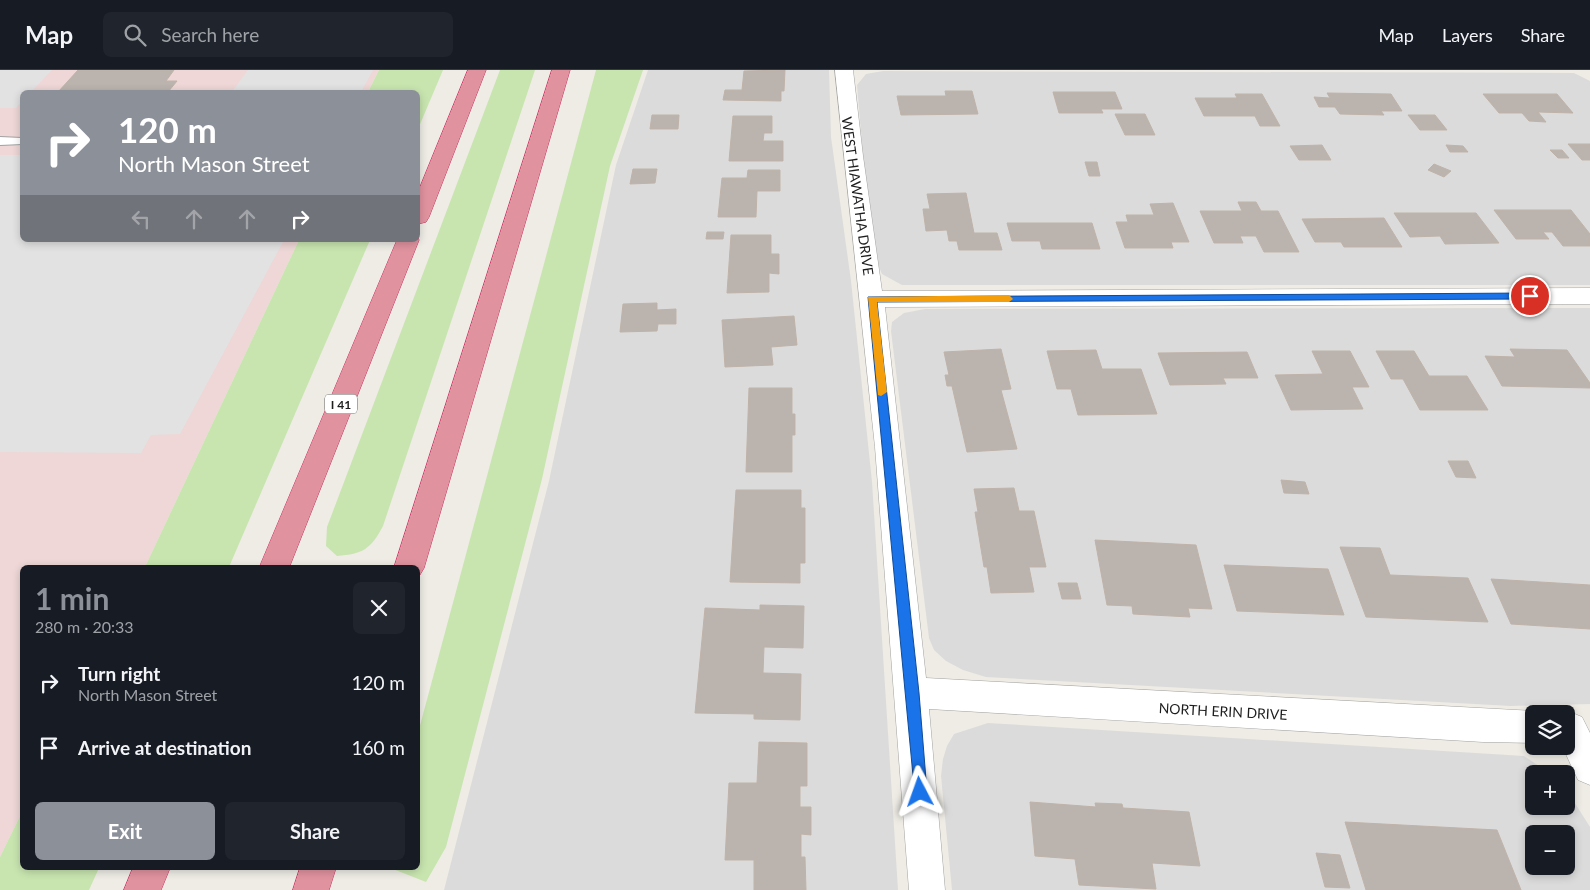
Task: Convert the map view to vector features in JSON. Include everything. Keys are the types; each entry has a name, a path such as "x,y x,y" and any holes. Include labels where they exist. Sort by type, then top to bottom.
{"highway":[{"path":"420,212 477,70"},
{"path":"410,565 561,70"},
{"name":"I 41","path":"275,565 407,242"},
{"path":"142,890 151,870"},
{"path":"311,890 317,870"}],"street":[{"name":"WEST HIAWATHA DRIVE","path":"844,70 847,122 872,299 912,693 927,890"},
{"path":"872,299 1590,296"},
{"name":"NORTH ERIN DRIVE","path":"912,693 1482,726 1525,727"},
{"path":"1575,728 1590,768"}],"lane":[{"path":"0,141 20,141"}],"shaded area":[{"path":"0,70 379,70 369,90 20,90 20,242 298,242 146,565 20,565 20,816 0,857"},
{"path":"0,70 52,70 33,90 20,90 20,103 16,108 0,108"},
{"path":"248,70 373,70 362,90 233,90"},
{"path":"648,70 829,70 831,137 851,281 872,482 898,890 444,890 549,481 616,165"},
{"path":"883,71 1574,73 1590,81 1590,285 902,285 882,274 879,267 863,155 857,85 866,74"},
{"path":"0,155 20,155 20,242 283,242 180,434 151,435 141,453 0,452"},
{"path":"1590,308 1590,704 1511,706 986,677 963,670 946,661 934,650 929,638 891,331 892,322 904,313 925,309"},
{"path":"988,723 1524,756 1538,765 1525,765 1525,815 1575,815 1575,803 1590,827 1590,890 952,890 941,776 947,746 954,734"}],"green space":[{"path":"379,70 443,70 420,124 420,90 369,90"},
{"path":"500,70 535,70 383,526 374,540 365,549 353,554 337,556 326,546 327,527"},
{"path":"596,70 643,70 610,166 542,479 446,847 426,882 396,870 420,870 420,726"},
{"path":"298,242 369,242 230,565 146,565"},
{"path":"20,816 20,870 98,870 89,890 0,890 0,857"}],"building":[{"path":"78,70 174,70 166,81 177,81 170,90 60,90"},
{"path":"785,70 784,91 781,91 781,101 723,100 725,90 742,90 744,71"},
{"path":"945,91 972,91 978,114 901,115 897,96 946,96"},
{"path":"1053,92 1115,92 1122,109 1101,109 1103,113 1059,113"},
{"path":"1327,93 1391,94 1402,111 1381,111 1384,115 1340,114 1335,107 1319,107 1314,97 1330,98"},
{"path":"1235,94 1262,94 1280,126 1260,126 1255,116 1204,116 1195,98 1237,98"},
{"path":"1483,94 1557,94 1573,113 1538,112 1546,122 1529,121 1522,113 1499,113"},
{"path":"1115,114 1145,114 1155,135 1125,135"},
{"path":"652,115 679,115 678,129 650,129"},
{"path":"1408,115 1435,115 1447,130 1420,130"},
{"path":"733,116 772,116 772,133 764,133 763,141 783,141 783,161 729,161"},
{"path":"1568,144 1590,144 1590,160 1582,160"},
{"path":"1322,145 1331,160 1299,160 1290,146"},
{"path":"1446,145 1463,146 1468,152 1450,152"},
{"path":"1550,150 1562,150 1569,158 1558,158"},
{"path":"1085,162 1097,162 1100,176 1089,176"},
{"path":"1434,164 1451,171 1444,177 1428,170"},
{"path":"633,169 657,169 655,183 630,184"},
{"path":"748,170 780,170 780,191 757,191 756,217 718,217 722,178 747,178"},
{"path":"966,193 974,233 997,233 1002,250 959,250 957,241 949,241 947,230 926,231 923,209 930,209 927,194"},
{"path":"1238,202 1256,202 1261,211 1278,211 1299,252 1264,252 1256,236 1240,236 1243,243 1214,243 1200,211 1242,211"},
{"path":"1173,203 1189,242 1171,242 1173,248 1125,248 1116,222 1128,222 1126,215 1154,215 1150,204"},
{"path":"1494,210 1571,210 1590,234 1590,246 1563,246 1552,232 1543,232 1549,239 1516,239"},
{"path":"1394,213 1476,213 1499,243 1445,244 1440,236 1410,237"},
{"path":"1384,218 1402,247 1344,247 1341,242 1315,242 1302,219"},
{"path":"1007,223 1092,223 1100,249 1042,249 1040,241 1012,241"},
{"path":"707,232 724,232 723,239 706,239"},
{"path":"731,235 771,235 771,254 779,254 779,274 769,273 769,292 727,293"},
{"path":"657,303 657,310 676,309 676,324 658,324 657,331 620,332 623,304"},
{"path":"794,316 797,345 771,347 773,365 725,367 722,320"},
{"path":"1001,349 1011,389 1001,390 1017,449 967,452 952,386 947,386 945,375 949,375 944,352"},
{"path":"1510,349 1567,350 1590,383 1590,388 1502,386 1485,356 1515,357"},
{"path":"1096,350 1102,369 1141,369 1157,414 1078,415 1071,389 1057,389 1047,351"},
{"path":"1312,351 1350,351 1369,387 1352,387 1363,409 1291,410 1275,375 1323,374"},
{"path":"1376,351 1414,351 1429,376 1467,376 1488,410 1420,410 1403,379 1391,379"},
{"path":"1247,352 1258,378 1223,378 1226,384 1170,385 1158,353"},
{"path":"749,388 792,388 792,414 795,414 795,435 792,435 792,472 746,472"},
{"path":"1448,461 1468,461 1476,478 1456,477"},
{"path":"1281,480 1305,482 1309,494 1284,493"},
{"path":"1014,488 1019,511 1034,511 1046,567 1029,567 1034,592 991,593 987,567 984,567 975,512 978,512 974,489"},
{"path":"736,490 801,490 801,508 805,508 805,563 800,563 800,583 730,582"},
{"path":"1095,540 1196,545 1212,609 1188,608 1190,617 1133,614 1132,606 1107,605"},
{"path":"1340,547 1380,548 1390,575 1468,578 1488,622 1366,617"},
{"path":"1224,565 1328,569 1344,615 1237,611"},
{"path":"1491,579 1590,585 1590,629 1511,624"},
{"path":"1058,583 1077,583 1081,599 1062,599"},
{"path":"760,605 804,606 803,648 764,647 763,673 801,674 800,720 754,719 754,714 695,713 705,608 760,610"},
{"path":"759,742 807,743 807,786 800,786 800,807 811,807 811,835 801,834 801,857 805,857 806,890 754,890 754,860 725,860 729,783 757,783"},
{"path":"1030,802 1096,807 1095,803 1122,804 1123,808 1189,812 1200,866 1152,863 1156,889 1079,885 1075,859 1035,856"},
{"path":"1345,822 1497,830 1521,890 1366,890"},
{"path":"1316,853 1340,855 1350,888 1325,887"}],"slow traffic":[{"path":"881,392 872,299 1009,299"}],"route":[{"path":"920,792 912,693 872,299 1530,296"}]}
